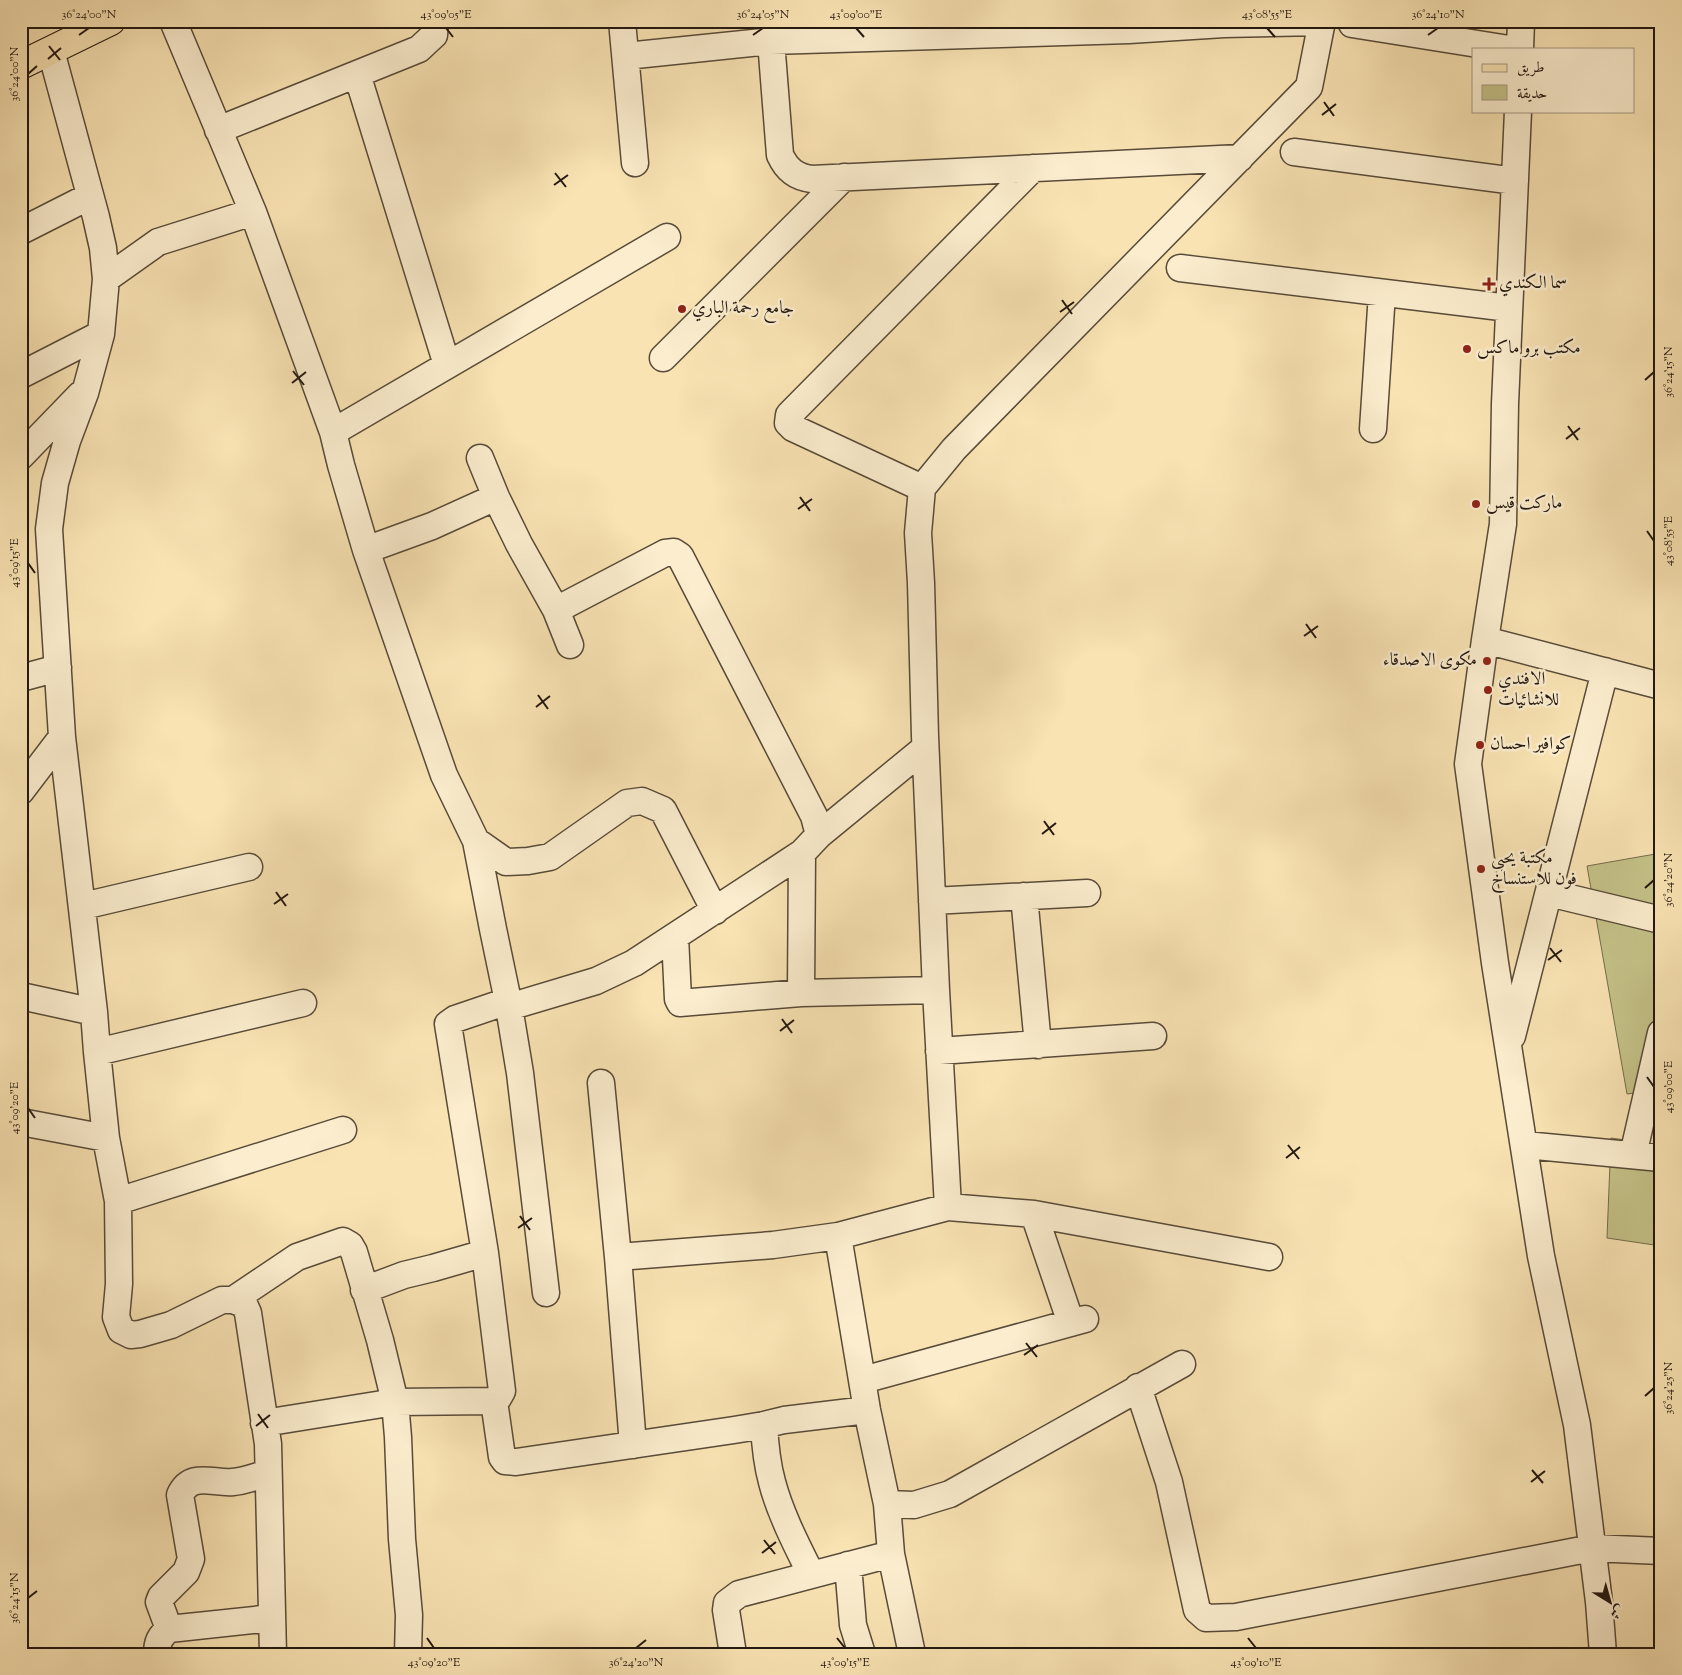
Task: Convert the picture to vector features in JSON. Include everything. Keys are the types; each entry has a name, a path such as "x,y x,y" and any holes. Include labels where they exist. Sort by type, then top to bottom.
{"main road":[{"path":"21,65 111,21"}],"street":[{"path":"173,21 253,212 333,432 366,550 444,775 476,841 509,1004 520,1073 546,1293"},
{"path":"218,130 419,49 434,35 435,21"},
{"path":"622,21 635,163"},
{"path":"1520,48 1522,21"},
{"path":"626,56 771,41 1322,22 1309,87 954,449 922,488 918,533 925,748 948,1206"},
{"path":"1352,24 1504,48"},
{"path":"771,41 778,146 784,164 804,178 1240,158"},
{"path":"50,51 103,248 106,279 101,334 87,388 67,441 54,483 49,529 62,737 83,906 106,1138 118,1201 119,1284 116,1317 121,1330 131,1335 171,1324 222,1300 234,1300 244,1304 248,1313 268,1444 273,1654"},
{"path":"357,74 447,366"},
{"path":"1518,112 1509,308 1503,524 1468,764 1495,963 1541,1256 1577,1425 1603,1654"},
{"path":"1294,152 1515,180"},
{"path":"922,488 793,428 788,423 788,415 1032,168"},
{"path":"662,358 844,177"},
{"path":"21,231 90,196"},
{"path":"106,279 158,242 253,212"},
{"path":"333,432 667,237"},
{"path":"1180,268 1509,308"},
{"path":"1373,429 1382,293"},
{"path":"21,375 101,334"},
{"path":"21,456 87,388"},
{"path":"480,458 496,497 519,544 556,610 570,645"},
{"path":"366,550 432,526 496,497"},
{"path":"556,610 665,553 674,552 680,556 814,816 801,993"},
{"path":"1485,640 1661,686"},
{"path":"21,678 58,668"},
{"path":"1509,1047 1605,671"},
{"path":"21,791 62,737"},
{"path":"868,1410 784,1420 764,1425 516,1462 505,1461 502,1457 494,1401 502,1391 485,1253 448,1024 455,1019 596,981 634,964 715,912 811,844 925,748"},
{"path":"476,841 506,862 550,857 627,804 642,801 663,810 715,912"},
{"path":"83,906 249,866"},
{"path":"932,901 1087,893"},
{"path":"1549,893 1661,920"},
{"path":"1024,896 1038,1045"},
{"path":"675,937 678,999 680,1003 801,993 936,990"},
{"path":"21,996 94,1012"},
{"path":"97,1052 303,1004"},
{"path":"1633,1155 1661,1033"},
{"path":"939,1051 1153,1036"},
{"path":"601,1083 618,1257 633,1445"},
{"path":"21,1122 106,1138"},
{"path":"118,1201 343,1130"},
{"path":"1525,1145 1661,1158"},
{"path":"618,1257 774,1245 838,1236 948,1206 1034,1214 1269,1257"},
{"path":"863,1380 1078,1321 1034,1214"},
{"path":"838,1236 868,1410 887,1504 891,1554 912,1654"},
{"path":"234,1300 297,1257 343,1241 350,1245 354,1252 380,1340 395,1402 402,1539 410,1615 408,1654"},
{"path":"364,1290 404,1275 485,1253"},
{"path":"887,1504 914,1505 950,1494 1182,1364"},
{"path":"1138,1387 1169,1482 1197,1610 1206,1618 1236,1617 1592,1548 1661,1551"},
{"path":"264,1423 395,1402 494,1401"},
{"path":"764,1425 765,1444 772,1482 794,1540 811,1574"},
{"path":"169,1629 159,1602 161,1597 186,1572 191,1559 180,1495 183,1489 196,1480 239,1481 268,1473"},
{"path":"733,1654 726,1610 728,1603 739,1594 891,1554"},
{"path":"848,1565 853,1625 862,1654"},
{"path":"157,1654 157,1644 162,1635 169,1629 272,1618"}],"green space":[{"path":"1661,853 1661,1090 1627,1094 1587,866"},
{"path":"1611,1138 1661,1145 1661,1246 1607,1238"}],"place":[{"name":"سما الكندي","path":"1489,284"},
{"name":"جامع رحمة الباري","path":"682,309"},
{"name":"مكتب برو ماكس","path":"1467,349"},
{"name":"ماركت قيس","path":"1476,504"},
{"name":"مكوى الاصدقاء","path":"1487,661"},
{"name":"الافندي للانشائيات","path":"1488,690"},
{"name":"كوافير احسان","path":"1480,745"},
{"name":"مكتبة يحيى فون للاستنساخ","path":"1481,869"}]}
